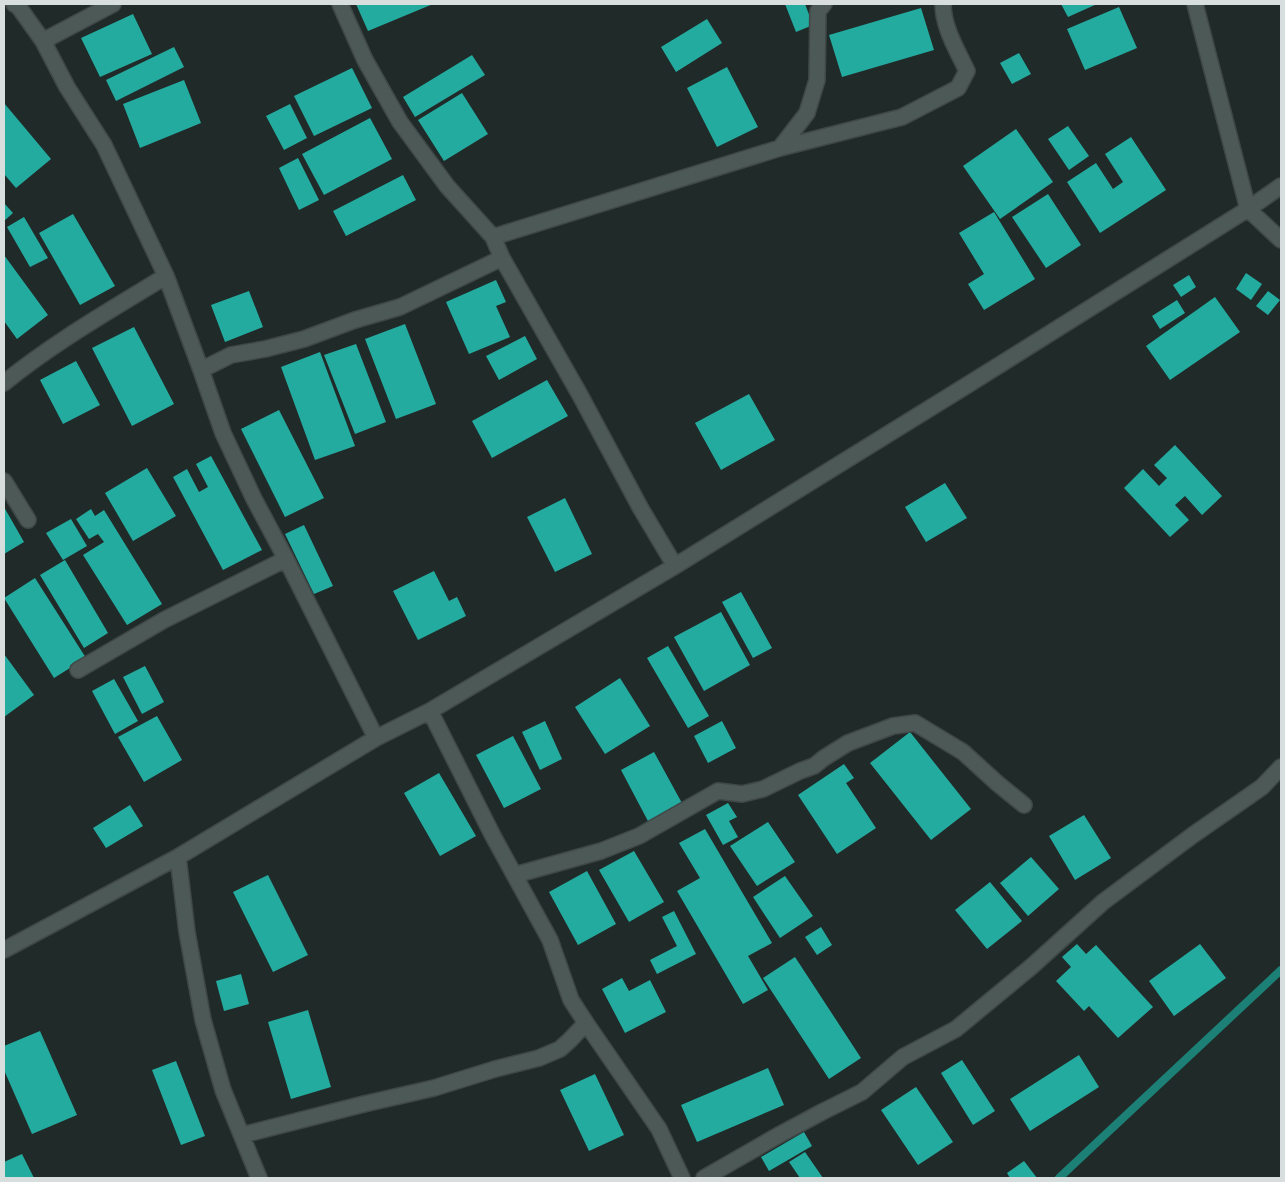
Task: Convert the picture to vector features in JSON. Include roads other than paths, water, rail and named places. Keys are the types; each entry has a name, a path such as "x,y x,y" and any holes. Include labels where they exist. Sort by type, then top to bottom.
{"street":[{"path":"14,4 18,6 43,41 67,87 104,144 166,276 223,433 254,499 376,738"},
{"path":"43,41 114,4"},
{"path":"340,4 365,60 400,122 447,186 493,238 502,258 580,395 641,509 675,566"},
{"path":"780,148 807,113 817,80 818,11 824,4"},
{"path":"493,238 780,148 902,116 958,88 967,71 954,44 943,14 943,4"},
{"path":"1195,4 1248,209 1281,240"},
{"path":"4,950 178,857 376,738 430,711 675,566 969,384 1248,209 1281,186"},
{"path":"200,370 231,355 304,339 354,320 400,307 502,258"},
{"path":"4,383 28,363 166,276"},
{"path":"4,481 28,520"},
{"path":"78,670 164,620 286,559"},
{"path":"430,711 493,836 550,940 572,1000 658,1129 682,1178"},
{"path":"515,876 600,851 639,836 718,792 742,794 763,789 814,766 848,743 893,726 914,723 963,752 1024,805"},
{"path":"704,1178 779,1135 862,1092 903,1057 956,1029 1031,967 1103,902 1193,835 1262,787 1281,767"},
{"path":"178,857 187,932 203,1020 223,1090 259,1178"},
{"path":"242,1135 434,1088 495,1069 539,1058 560,1049 586,1023"}],"waterway":[{"path":"1059,1178 1281,970"}]}
